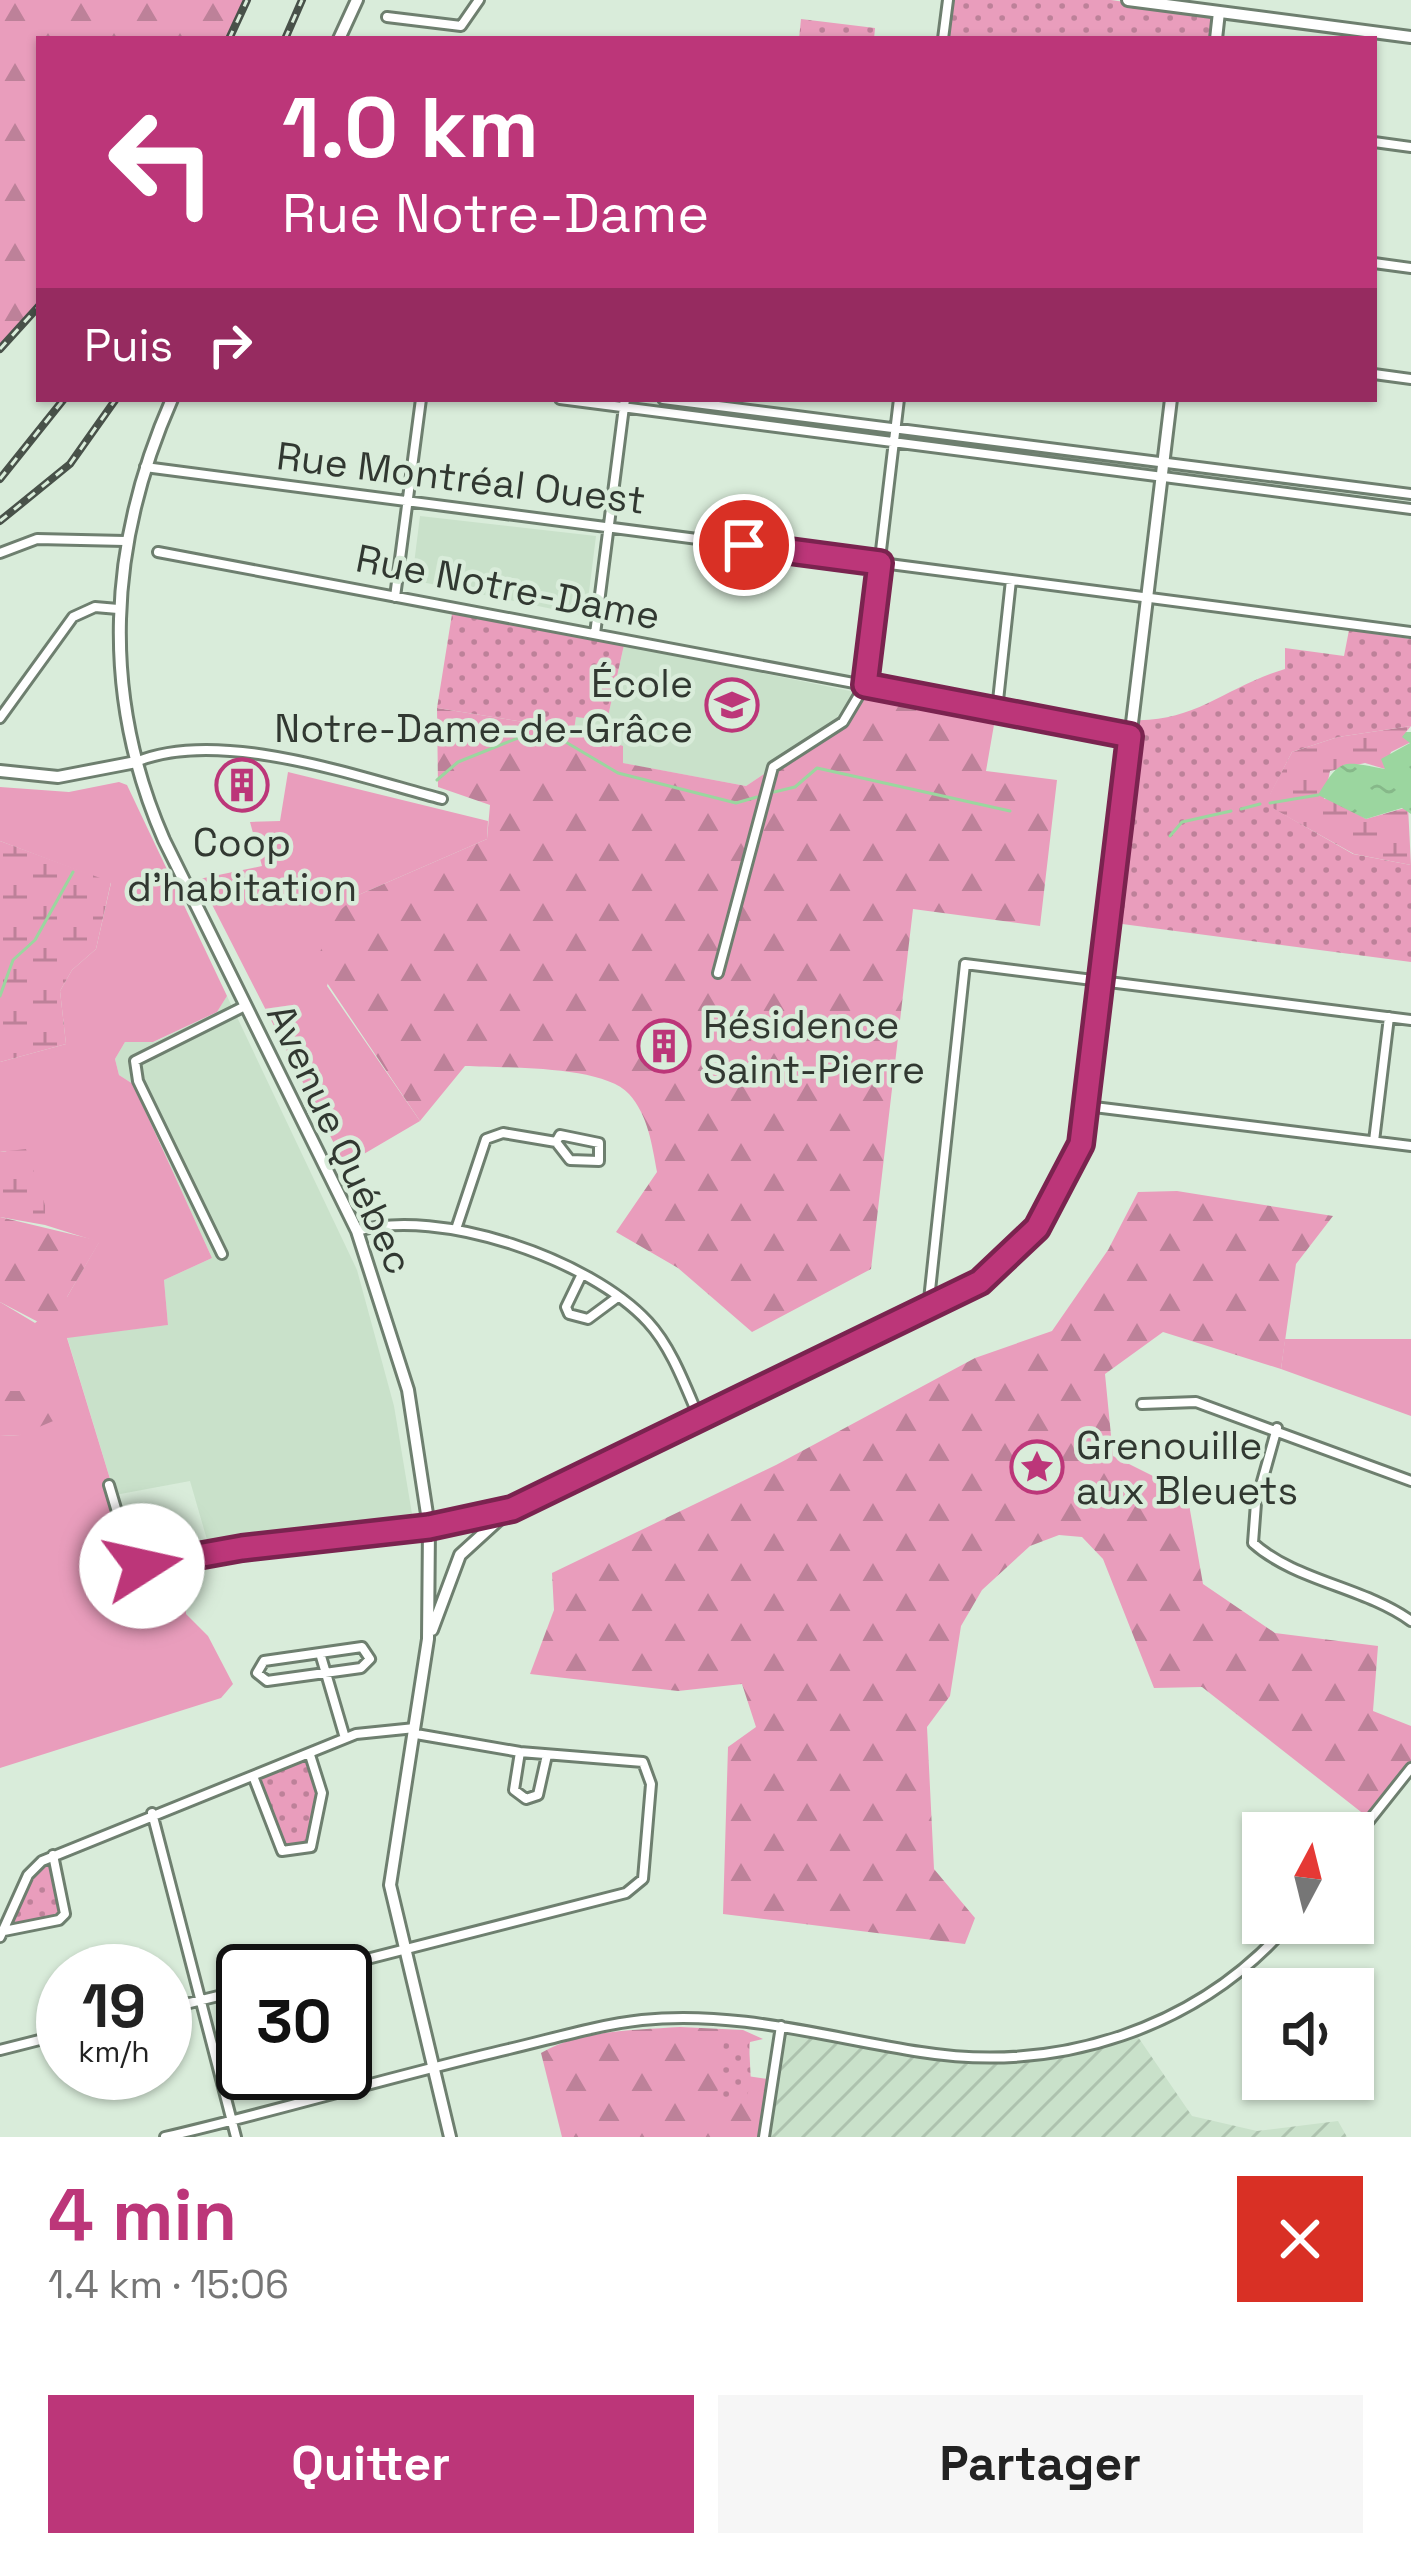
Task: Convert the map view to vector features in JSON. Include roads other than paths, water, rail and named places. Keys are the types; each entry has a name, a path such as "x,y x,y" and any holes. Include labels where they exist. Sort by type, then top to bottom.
{"street":[{"path":"340,36 358,0"},
{"path":"387,17 461,26 479,0"},
{"path":"943,36 948,0"},
{"path":"1128,0 1220,6 1411,37"},
{"path":"1216,36 1220,6"},
{"path":"1377,142 1411,147"},
{"path":"1377,263 1411,268"},
{"path":"1377,374 1411,379"},
{"name":"Avenue Québec","path":"171,402 125,541 118,609 120,677 136,762 164,841 357,1232 408,1390 429,1527 428,1639 390,1885 402,1951 450,2137"},
{"path":"395,597 421,402"},
{"path":"687,402 1411,494"},
{"path":"718,973 773,767 843,722 865,685 899,402"},
{"path":"428,1639 460,1555 473,1537 512,1509 928,1310 980,1282 1037,1228 1073,1166 1086,1106 1172,402"},
{"path":"595,634 624,403 1411,509"},
{"name":"Rue Montréal Ouest","path":"146,467 1411,632"},
{"path":"0,553 53,538 125,541"},
{"name":"Rue Notre-Dame","path":"158,552 1130,736"},
{"path":"997,710 1011,580"},
{"path":"0,718 73,617 94,607 118,609"},
{"path":"0,771 58,777 170,753 232,751 442,799"},
{"path":"928,1310 965,964 1411,1020"},
{"path":"222,1254 138,1081 135,1061 245,1006"},
{"path":"1374,1142 1389,1017"},
{"path":"1086,1106 1411,1146"},
{"path":"457,1229 486,1138 503,1133 556,1142 570,1160 598,1160 599,1144 593,1141 565,1133 556,1142"},
{"path":"357,1232 403,1223 457,1229 550,1257 615,1298 658,1335 700,1421"},
{"path":"580,1276 566,1307 569,1314 588,1319 615,1298"},
{"path":"1142,1404 1196,1402 1411,1481"},
{"path":"1277,1428 1256,1503 1252,1538 1261,1550 1411,1621"},
{"path":"109,1485 129,1552 142,1566 242,1548 429,1527 512,1509"},
{"path":"359,1646 370,1655 364,1667 325,1674 266,1681 256,1673 264,1661 320,1653 359,1646"},
{"path":"320,1653 345,1738"},
{"path":"2,1934 28,1875 53,1855 345,1738 416,1731 520,1752 643,1762 650,1769 649,1852 640,1885 608,1898 372,1958"},
{"path":"520,1752 514,1790 526,1799 538,1795 547,1755"},
{"path":"254,1776 282,1851 311,1847 322,1793 310,1755"},
{"path":"1374,1815 1411,1768"},
{"path":"152,1813 236,2137"},
{"path":"2,1934 58,1920 65,1914 53,1855"},
{"path":"165,2137 642,2020 781,2026 969,2058 1050,2054 1136,2034 1211,1992 1270,1944"},
{"path":"192,2002 216,1996"},
{"path":"764,2137 781,2026"},
{"path":"0,2050 36,2041"}],"water":[{"path":"1411,732 1411,814 1402,808 1366,819 1318,795 1344,765 1385,769 1381,759 1410,743 1402,737"}],"waterway":[{"path":"437,780 458,762 523,736 564,741 618,773 736,803 757,797"},
{"path":"774,792 795,787 817,768 1010,811"},
{"path":"1270,803 1318,795"},
{"path":"1241,809 1260,804"},
{"path":"1170,836 1182,822 1231,811"},
{"path":"0,996 13,960 35,940 73,872"}],"railway":[{"path":"230,36 247,0"},
{"path":"286,36 302,0"},
{"path":"0,349 36,309"},
{"path":"0,479 62,402"},
{"path":"0,521 70,464 114,402"}],"place":[{"name":"École Notre-Dame-de-Grâce","path":"732,705"},
{"name":"Coop d'habitation","path":"242,785"},
{"name":"Résidence Saint-Pierre","path":"664,1046"},
{"name":"Grenouille aux Bleuets","path":"1037,1467"}]}
